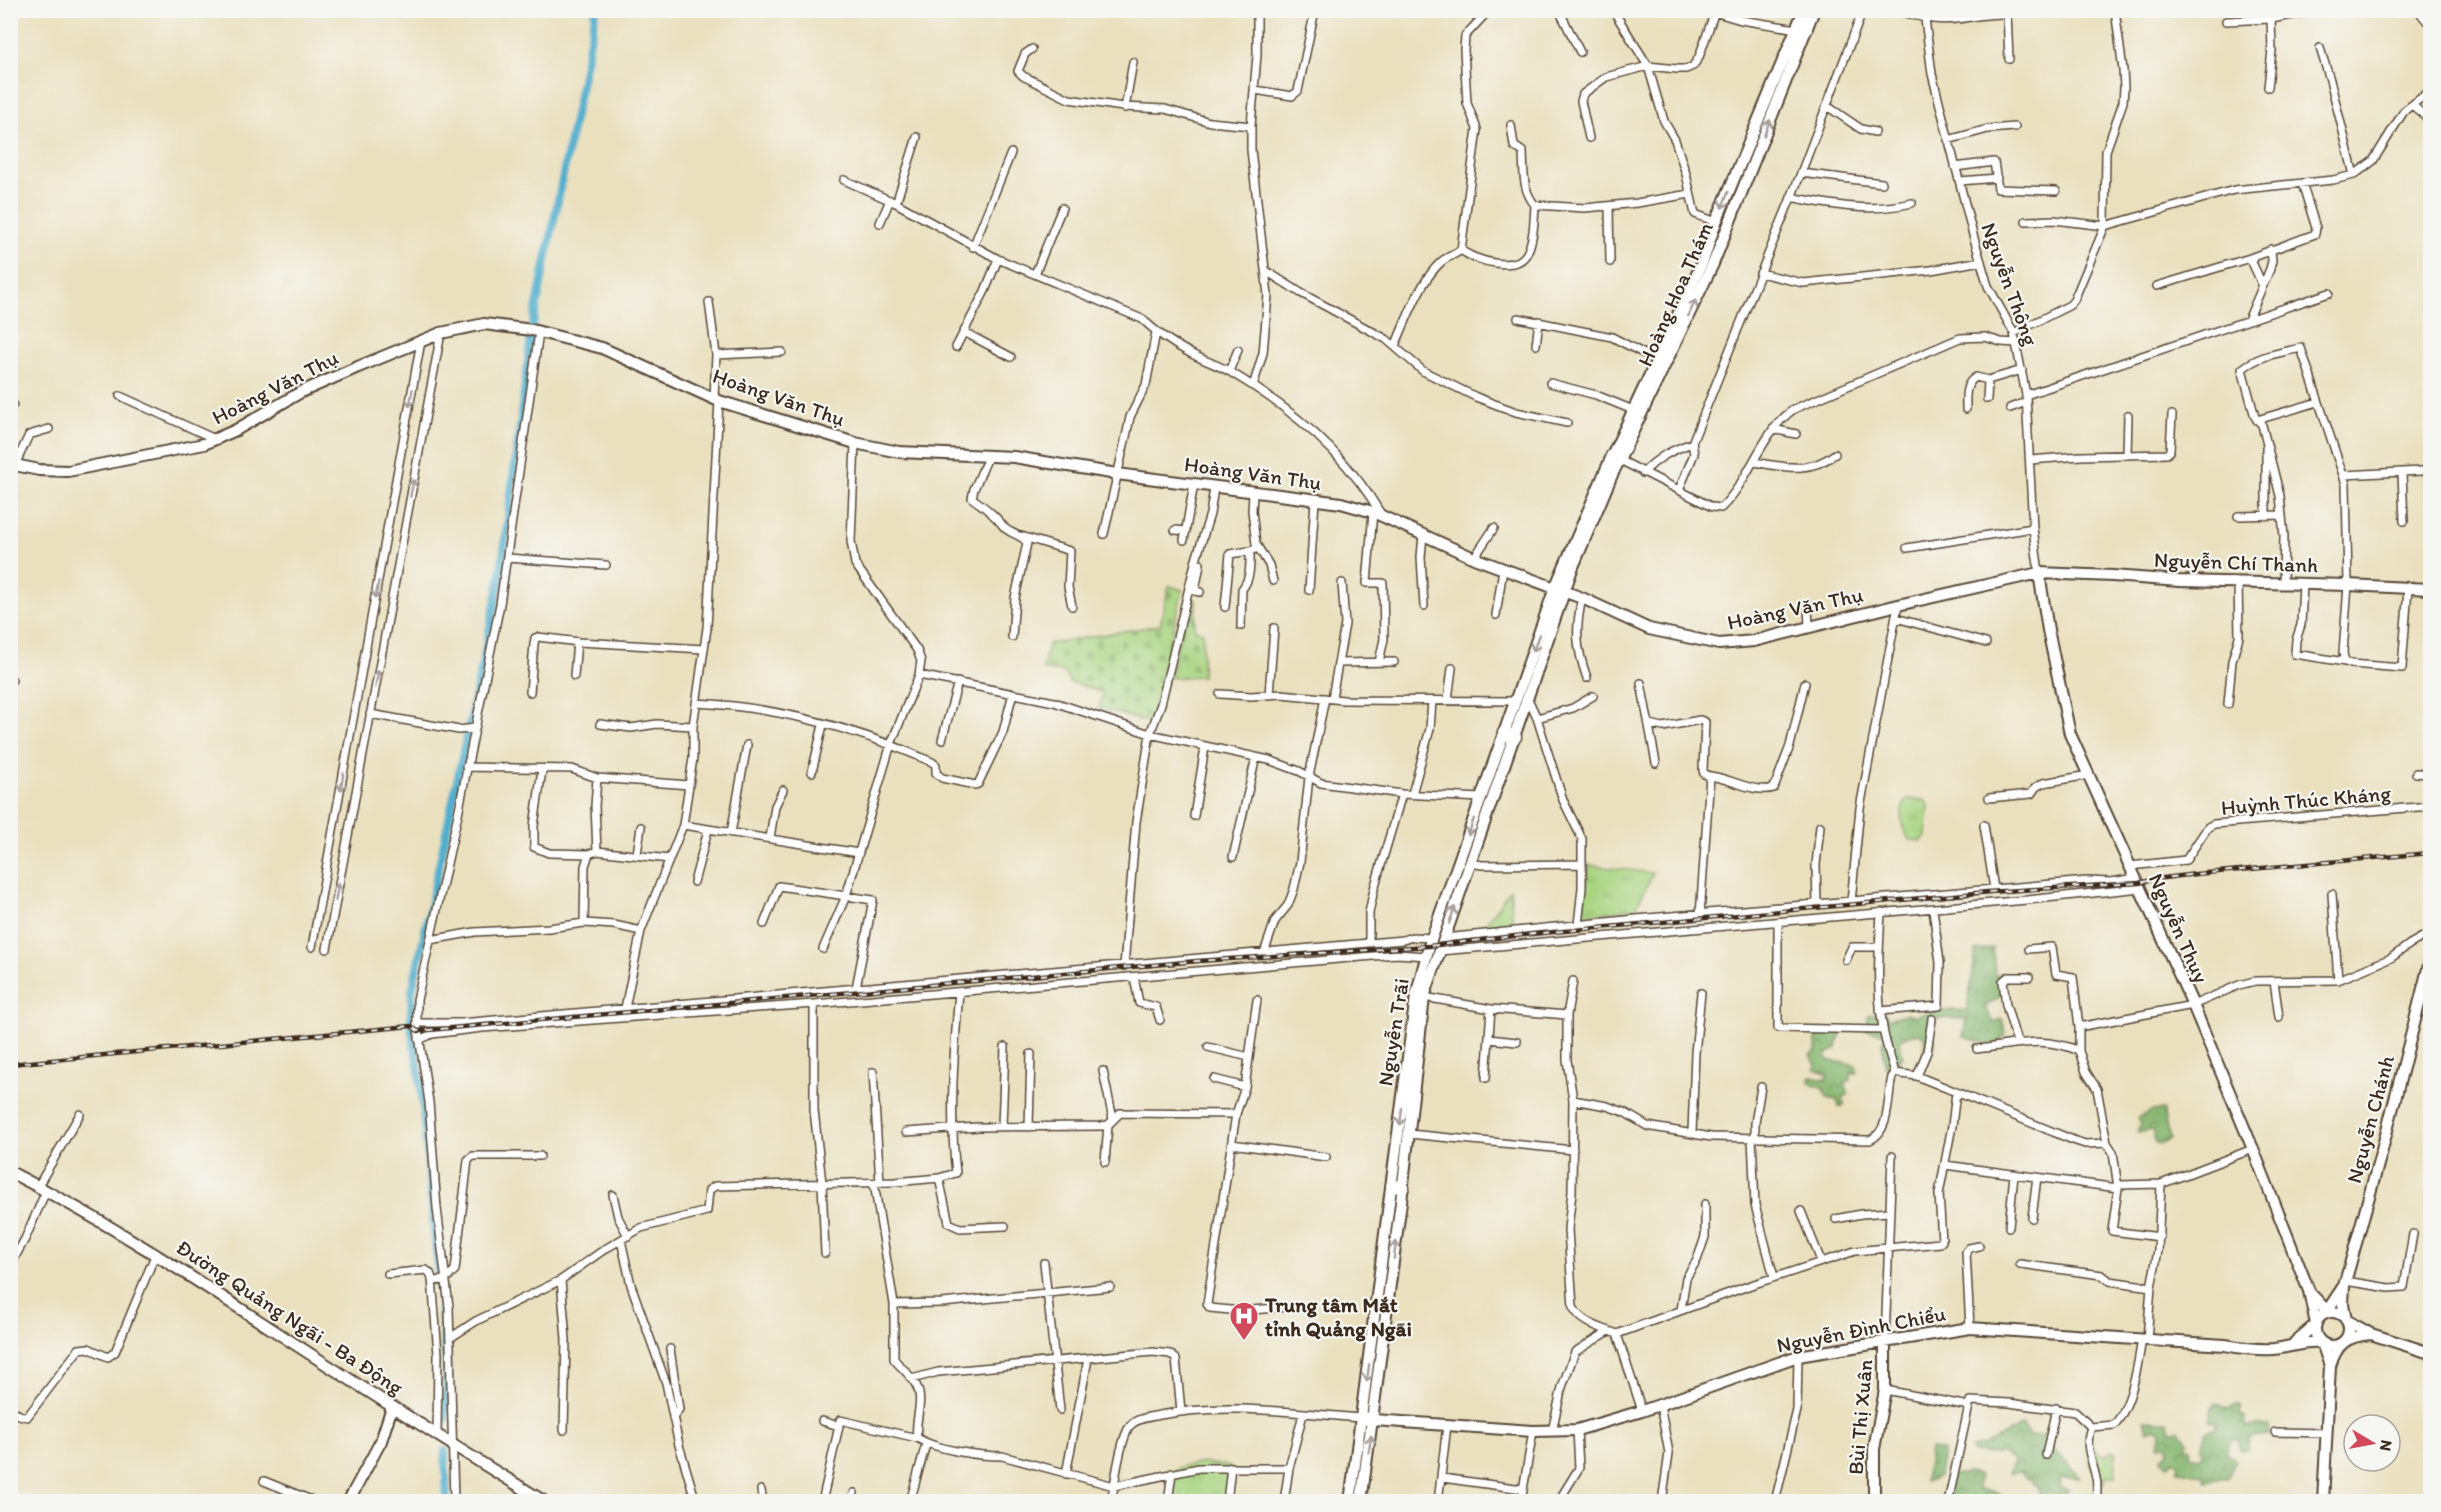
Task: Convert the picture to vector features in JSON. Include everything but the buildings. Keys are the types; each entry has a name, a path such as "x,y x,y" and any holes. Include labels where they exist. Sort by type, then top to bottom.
{"main road":[{"name":"Hoàng Hoa Thám","path":"1616,458 1713,264 1802,30 1804,10"},
{"name":"Hoàng Hoa Thám","path":"1559,589 1616,458 1634,410 1703,261 1716,222 1802,30 1814,10"},
{"name":"Hoàng Văn Thụ","path":"13,464 39,470 68,471 204,444 301,392 441,333 484,324 539,332 602,348 716,400 855,443 898,452 989,455 1214,488 1341,503 1377,514 1474,558 1582,598 1649,629 1719,644 1754,641 2039,573"},
{"name":"Nguyễn Chí Thanh","path":"2039,573 2180,582 2283,583 2430,589"},
{"name":"Nguyễn Thụy","path":"2039,573 2048,630 2070,734 2193,1005 2309,1291"},
{"name":"Nguyễn Trãi","path":"1361,1502 1368,1419 1397,1186 1416,996 1432,938 1481,798 1528,699 1559,589"},
{"name":"Nguyễn Trãi","path":"1397,1186 1409,1134 1424,998 1470,863 1509,735 1515,701 1559,589"},
{"name":"Nguyễn Chánh","path":"2344,1283 2388,1129 2430,961"},
{"name":"Đường Quảng Ngãi - Ba Động","path":"11,1173 42,1188 156,1253 437,1436 545,1502"},
{"path":"2293,1344 2328,1311 2344,1283"},
{"path":"2323,1502 2330,1366 2334,1352 2349,1331 2343,1304 2344,1283"},
{"path":"2309,1291 2328,1311 2338,1313 2371,1334 2430,1353"},
{"path":"2309,1291 2316,1334 2322,1343 2330,1366"},
{"name":"Nguyễn Đình Chiểu","path":"1368,1419 1533,1431 1576,1430 1642,1411 1798,1356 1970,1328 2225,1345 2251,1349 2277,1348 2306,1341 2322,1343"},
{"path":"2322,1343 2333,1346 2357,1335 2371,1334"},
{"name":"Bùi Thị Xuân","path":"1874,1502 1874,1449 1885,1390 1885,1341"},
{"path":"348,1502 381,1441 392,1407"},
{"name":"Nguyễn Trãi","path":"1350,1502 1368,1419"}],"street":[{"path":"1253,386 1263,353 1268,295 1251,126 1255,90 1257,10"},
{"path":"1255,90 1292,96 1298,91 1315,10"},
{"path":"1461,250 1477,129 1467,103 1464,43 1465,36 1489,10"},
{"path":"1559,10 1580,52"},
{"path":"1613,10 1648,66 1664,121 1675,140 1686,174 1695,214 1716,222"},
{"path":"1679,490 1694,454 1692,443 1801,174 1863,10"},
{"path":"1896,10 1925,19 1957,19 1988,13 2007,14 2009,59"},
{"name":"Nguyễn Thông","path":"1928,10 1925,19 1932,74 1948,140 1988,286 2014,333 2022,370 2026,399 2033,528 2039,573"},
{"path":"2014,333 2070,305 2105,226 2106,151 2123,95 2123,70 2115,10"},
{"path":"2226,21 2271,19 2320,10"},
{"path":"2418,10 2430,26"},
{"path":"1589,138 1582,96 1606,76 1648,66 1677,69 1693,66 1699,57 1711,12 1802,30"},
{"path":"2268,87 2272,50 2271,19"},
{"path":"2320,48 2354,175"},
{"path":"1032,49 1024,54 1018,71 1023,76 1069,99 1125,108 1165,110 1210,122 1251,126"},
{"path":"1125,108 1133,62"},
{"path":"2026,221 2054,220 2105,226 2234,190 2354,175 2373,161 2404,111 2430,91"},
{"path":"2412,105 2430,120"},
{"path":"1827,106 1861,129 1875,132"},
{"path":"1461,250 1484,262 1514,262 1523,259 1528,252 1532,240 1535,205 1528,197 1524,181 1523,152 1514,146 1511,125"},
{"path":"1948,140 1988,129 2014,127"},
{"path":"880,223 893,201 917,137"},
{"path":"973,247 1011,153"},
{"path":"1956,167 1994,162 1998,189 2056,191"},
{"path":"1801,174 1882,183"},
{"path":"1960,181 1997,178"},
{"path":"844,180 893,201 998,259 1142,319 1156,332 1189,353 1229,371 1253,386 1310,429 1329,447 1370,496 1377,514 1367,583 1383,583 1383,639 1379,662"},
{"path":"2157,286 2250,258 2315,234 2316,228 2302,183"},
{"path":"1535,205 1609,206 1690,194"},
{"path":"1791,197 1856,208 1900,206 1912,203"},
{"path":"1609,206 1610,262"},
{"path":"1035,274 1062,208"},
{"path":"2248,320 2272,261 2271,249"},
{"path":"1395,346 1409,312 1431,274 1440,262 1461,250"},
{"path":"2250,258 2262,284"},
{"path":"956,347 998,259"},
{"path":"1760,273 1803,283 1930,270 1981,261"},
{"path":"1266,271 1301,293 1386,339 1424,371 1476,397 1516,412 1567,423"},
{"path":"2010,408 2026,399 2329,293"},
{"path":"625,1008 641,931 682,825 693,758 693,726 704,649 716,400 716,355 709,302"},
{"path":"1518,318 1612,337 1656,360"},
{"path":"1536,345 1539,321"},
{"path":"437,1436 439,1413 437,1208 429,1102 417,1023 417,1000 500,604 539,332"},
{"path":"964,332 1011,357"},
{"path":"1104,534 1130,417 1146,385 1156,332"},
{"path":"327,950 441,333"},
{"path":"1616,458 1712,507 1721,508 1747,475 1776,423 1794,409 1960,338 1979,337 2016,343"},
{"path":"312,947 421,341"},
{"path":"2283,583 2280,496 2262,425 2257,420 2242,369 2253,360 2264,356 2301,348 2346,484 2348,585 2343,653 2345,662"},
{"path":"1229,371 1238,350"},
{"path":"716,355 782,352"},
{"path":"1966,409 1968,386 1971,380 1976,377 1988,380 2022,370"},
{"path":"1987,399 1988,380"},
{"path":"1550,383 1596,395 1634,410"},
{"path":"120,396 215,439"},
{"path":"2257,420 2318,402"},
{"path":"2127,455 2128,415"},
{"path":"2030,460 2168,453 2172,415"},
{"path":"13,464 29,435 49,429"},
{"path":"1773,429 1796,434"},
{"path":"2265,437 2266,516"},
{"path":"822,949 846,896 891,744 919,675 921,661 918,650 855,564 851,541 855,443"},
{"path":"1643,473 1656,460 1670,451 1692,443"},
{"path":"1754,462 1794,469 1823,463 1835,454"},
{"path":"989,455 972,498 1000,519 1005,527 1026,540 1027,546 1015,598 1012,638"},
{"path":"2344,475 2421,471"},
{"path":"2402,473 2404,521"},
{"path":"1184,540 1194,484"},
{"path":"1124,966 1136,822 1150,734 1161,704 1195,563 1210,514 1214,488"},
{"path":"1253,493 1252,511 1258,548 1265,555 1273,581"},
{"path":"1309,590 1314,501"},
{"path":"2238,516 2282,515"},
{"path":"1474,558 1494,528"},
{"path":"1907,548 2033,528"},
{"path":"1175,530 1186,531"},
{"path":"1423,535 1421,557 1424,606"},
{"path":"1021,536 1070,551 1068,587 1072,606"},
{"path":"1225,607 1230,554 1258,548"},
{"path":"1241,626 1242,589 1246,585 1249,573 1250,551"},
{"path":"507,558 606,565"},
{"path":"1195,563 1200,564 1195,591 1200,592"},
{"path":"1496,615 1503,569"},
{"path":"2228,705 2232,661 2240,637 2238,582"},
{"path":"1264,952 1272,928 1288,905 1300,862 1309,777 1339,663 1345,624 1342,583"},
{"path":"2303,584 2301,625 2295,654 2351,664 2402,668 2408,589"},
{"path":"1582,598 1576,637 1587,678"},
{"path":"1808,605 1809,627"},
{"path":"1851,902 1860,808 1898,605"},
{"path":"1896,618 1986,643"},
{"path":"1269,695 1274,628"},
{"path":"530,692 535,638 704,649"},
{"path":"574,676 577,642"},
{"path":"1339,663 1394,662"},
{"path":"1448,700 1452,668"},
{"path":"919,675 1054,702 1150,734 1269,760 1320,783 1402,794 1481,798"},
{"path":"942,740 958,682"},
{"path":"1641,682 1656,763"},
{"path":"1650,724 1662,727 1700,720 1705,722 1704,774 1756,787 1774,788 1790,746 1805,683"},
{"path":"696,704 742,706 891,744 932,762 936,765 936,773 942,778 978,784 1003,732 1013,693"},
{"path":"1220,694 1344,700 1515,701"},
{"path":"1537,718 1573,708 1593,696"},
{"path":"1528,699 1537,718 1563,800 1582,839 1582,888 1578,925"},
{"path":"1412,794 1430,729 1432,701"},
{"path":"356,707 370,712 459,730 475,728"},
{"path":"600,724 631,728 657,724 693,726"},
{"path":"813,771 823,725"},
{"path":"731,833 747,745"},
{"path":"1194,816 1205,747"},
{"path":"1233,857 1256,757"},
{"path":"466,768 573,770 597,778 689,785"},
{"path":"542,770 534,826 534,847 549,854 589,854 597,851 669,859"},
{"path":"2416,773 2430,774"},
{"path":"1989,798 2031,794 2043,783 2089,775"},
{"path":"1700,915 1710,776"},
{"path":"597,778 595,806 597,851"},
{"path":"770,838 775,806 783,790"},
{"path":"1369,944 1369,913 1374,889 1402,794"},
{"name":"Huỳnh Thúc Kháng","path":"2130,866 2186,860 2208,827 2214,824 2430,806"},
{"path":"682,825 860,853"},
{"path":"1984,825 1994,889"},
{"path":"1817,903 1816,865 1820,826"},
{"path":"637,854 641,827"},
{"path":"694,882 708,830"},
{"path":"584,923 585,866 589,854"},
{"path":"1470,863 1482,865 1582,864"},
{"path":"1444,938 1817,903 2088,881 2138,883"},
{"path":"1440,951 1933,909 2138,883"},
{"path":"764,924 779,885 873,900 856,988"},
{"path":"2332,894 2338,980"},
{"path":"1880,1011 1939,1006 1940,963 1933,909"},
{"path":"1573,1100 1607,1106 1624,1112 1647,1126 1711,1137 1870,1140 1877,1137 1883,1129 1890,1086 1895,1073 1880,1011 1881,912"},
{"path":"1778,922 1777,1026 1824,1030 1883,1030"},
{"path":"430,940 475,932 549,928 584,923 614,925 641,931"},
{"path":"2079,1027 2193,1005 2239,985 2255,981 2338,980 2391,958 2430,933"},
{"path":"417,1023 461,1023 1369,944 1412,937 1432,938"},
{"path":"1846,960 1852,947 1879,947"},
{"path":"2029,949 2052,947 2056,974 2073,977 2079,1027 2079,1051 2086,1072 2097,1089 2107,1143 2113,1152 2118,1186 2112,1231 2160,1238"},
{"path":"419,1040 432,1034 482,1028 814,1004 1397,954 1427,956"},
{"path":"1134,977 1139,1003 1156,1006 1160,1020"},
{"path":"2017,1042 2006,1005 2003,981 2008,977 2029,977"},
{"path":"1573,981 1567,1015 1567,1060 1573,1100 1572,1192 1568,1229 1573,1307 1578,1316 1586,1322 1613,1332 1642,1411"},
{"path":"2274,981 2279,1017"},
{"path":"450,1338 476,1321 561,1280 641,1228 707,1211 709,1190 714,1186 877,1183 939,1178 956,1173 953,1129 954,1055 959,992"},
{"path":"1692,1133 1695,1053 1701,993"},
{"path":"1424,998 1491,1009 1567,1015"},
{"path":"1257,1000 1245,1087 1236,1114 1207,1301 1208,1307 1240,1311 1287,1307"},
{"path":"814,1004 814,1110 822,1183 825,1253"},
{"path":"1486,1078 1491,1009"},
{"path":"1917,1076 1928,1052 1932,1018"},
{"path":"1489,1039 1517,1042"},
{"path":"1977,1049 2001,1047 2017,1042 2052,1042 2079,1051"},
{"path":"1002,1126 1005,1047"},
{"path":"1208,1047 1249,1057"},
{"path":"1029,1126 1031,1054"},
{"path":"1103,1071 1110,1122 1106,1162"},
{"path":"873,1072 877,1183 894,1304 894,1359 912,1379 920,1398 915,1428 917,1438"},
{"path":"1895,1073 1917,1076 2073,1140 2085,1143 2107,1143"},
{"path":"1214,1079 1245,1087"},
{"path":"1761,1087 1754,1138 1755,1205 1774,1277"},
{"path":"1552,1431 1562,1387 1575,1352 1613,1332 1855,1251 1937,1245 1942,1241 1939,1194 1956,1092"},
{"path":"906,1132 1110,1122 1120,1113 1236,1114"},
{"path":"11,1264 25,1239 42,1188 80,1114"},
{"path":"1409,1134 1573,1150"},
{"path":"1232,1144 1326,1157"},
{"path":"1945,1165 2118,1186 2161,1184 2253,1149"},
{"path":"438,1280 454,1270 468,1160 472,1156 540,1156"},
{"name":"Bùi Thị Xuân","path":"1885,1341 1892,1156"},
{"path":"2009,1227 2014,1174"},
{"path":"2032,1218 2037,1177"},
{"path":"939,1178 949,1222 960,1228 1005,1226"},
{"path":"1948,1502 1970,1401 2056,1408 2074,1412 2091,1427 2114,1425 2121,1416 2133,1385 2145,1340 2160,1238 2161,1184"},
{"path":"613,1195 625,1238 631,1285 666,1383 679,1445 696,1502"},
{"path":"1681,1310 1686,1278 1697,1260 1705,1237 1705,1204"},
{"path":"1801,1210 1821,1262"},
{"path":"1836,1219 1889,1212"},
{"path":"2344,1283 2389,1288 2404,1287 2413,1234"},
{"path":"1970,1328 1966,1252 1969,1248 1979,1246"},
{"path":"10,1409 23,1418 27,1417 79,1349 88,1348 108,1357 115,1352 156,1253"},
{"path":"1044,1263 1060,1410"},
{"path":"2020,1264 2102,1275 2110,1281 2151,1287"},
{"path":"388,1274 426,1270 438,1280 450,1338 454,1502"},
{"path":"561,1280 566,1339 564,1430"},
{"path":"894,1304 942,1303 1110,1287"},
{"path":"670,1349 680,1409 673,1418"},
{"path":"912,1379 938,1372 1153,1353 1170,1354 1176,1359 1178,1368 1181,1411"},
{"path":"1775,1502 1797,1410 1798,1356"},
{"path":"1066,1474 1089,1359"},
{"path":"1885,1390 1969,1406"},
{"path":"1660,1405 1669,1453 1662,1502"},
{"path":"1111,1502 1126,1435 1132,1424 1143,1419 1206,1408 1240,1408 1368,1419"},
{"path":"2046,1455 2056,1408"},
{"path":"1284,1502 1289,1468 1303,1414"},
{"path":"822,1502 840,1420 917,1438 926,1444 987,1456 1002,1456 1114,1486 1199,1468 1289,1468"},
{"path":"822,1421 839,1424"},
{"path":"1438,1502 1447,1425"},
{"path":"2091,1427 2088,1450 2097,1486 2096,1502"},
{"path":"1558,1502 1579,1468 1576,1430"},
{"path":"1521,1502 1533,1431"},
{"path":"2274,1432 2325,1432"},
{"path":"910,1502 926,1444"},
{"path":"1227,1502 1231,1467"},
{"path":"1168,1502 1172,1473"},
{"path":"1442,1478 1523,1489"},
{"path":"264,1481 316,1502"},
{"path":"761,1490 763,1502"},
{"path":"852,1502 854,1493"}],"green space":[{"path":"1169,586 1183,590 1150,723 1099,708 1103,693 1070,683 1064,672 1043,670 1048,644 1160,625"},
{"path":"1189,598 1196,600 1195,630 1203,632 1202,676 1170,678"},
{"path":"1907,799 1924,800 1929,805 1926,836 1922,841 1910,840 1904,831 1902,814"},
{"path":"1588,865 1653,873 1636,908 1583,915"},
{"path":"1510,889 1513,923 1484,926"},
{"path":"1993,948 1995,976 2003,973 2006,993 1985,1007 1994,1023 2002,1019 2006,1034 1996,1046 1963,1037 1966,1019 1934,1018 1929,1037 1935,1040 1934,1048 1924,1050 1924,1036 1918,1033 1899,1039 1903,1056 1896,1064 1886,1068 1882,1043 1887,1034 1866,1030 1869,1015 1876,1014 1882,1008 1888,1019 1908,1013 1915,1016 1936,1011 1967,1010 1976,951"},
{"path":"1842,1029 1837,1048 1826,1055 1827,1060 1856,1065 1857,1073 1851,1073 1851,1080 1845,1083 1849,1094 1843,1098 1844,1105 1839,1107 1837,1100 1827,1098 1823,1087 1809,1083 1810,1077 1826,1080 1827,1075 1815,1069 1816,1065 1810,1055 1816,1052 1816,1030"},
{"path":"2163,1110 2169,1140 2161,1144 2156,1143 2153,1130 2137,1133 2140,1124 2138,1118 2152,1111"},
{"path":"2217,1404 2229,1409 2236,1405 2241,1407 2239,1415 2245,1418 2246,1426 2269,1426 2269,1435 2251,1437 2248,1441 2248,1449 2240,1450 2238,1438 2231,1441 2226,1452 2235,1461 2228,1478 2206,1482 2203,1473 2203,1475 2177,1471 2179,1464 2174,1460 2167,1466 2161,1459 2169,1451 2167,1444 2159,1445 2161,1432 2155,1428 2147,1431 2144,1420 2167,1421 2171,1431 2179,1430 2188,1442 2186,1447 2191,1449 2190,1455 2199,1457 2204,1453 2201,1449 2205,1432 2216,1428 2215,1421 2210,1422 2210,1414"},
{"path":"2023,1425 2029,1436 2050,1435 2042,1452 2048,1454 2051,1446 2081,1478 2062,1478 2058,1487 2068,1489 2066,1501 2038,1501 2039,1488 2026,1479 2021,1472 2009,1473 2013,1460 2001,1454 1973,1453 1971,1448 1985,1445"},
{"path":"1930,1449 1943,1450 1939,1477 1925,1482"},
{"path":"2086,1449 2097,1449 2099,1454 2108,1455 2109,1451 2115,1451 2116,1477 2106,1476 2104,1483 2097,1482"},
{"path":"1205,1463 1231,1467 1226,1501 1168,1502 1175,1471 1185,1466"},
{"path":"1969,1473 1980,1476 1978,1489 1999,1492 2003,1501 1948,1502 1951,1475"}],"waterway":[{"path":"445,1419 447,1372 420,1077 411,1026 412,991 500,580 532,330 596,10"},
{"path":"445,1451 447,1502"}],"railway":[{"path":"10,1064 411,1026 418,1031 1197,961 1429,946 1532,934 1987,892 2139,883 2196,874 2430,853"}],"place":[{"name":"Trung tâm Mắt tỉnh Quảng Ngãi","path":"1244,1342"}]}
